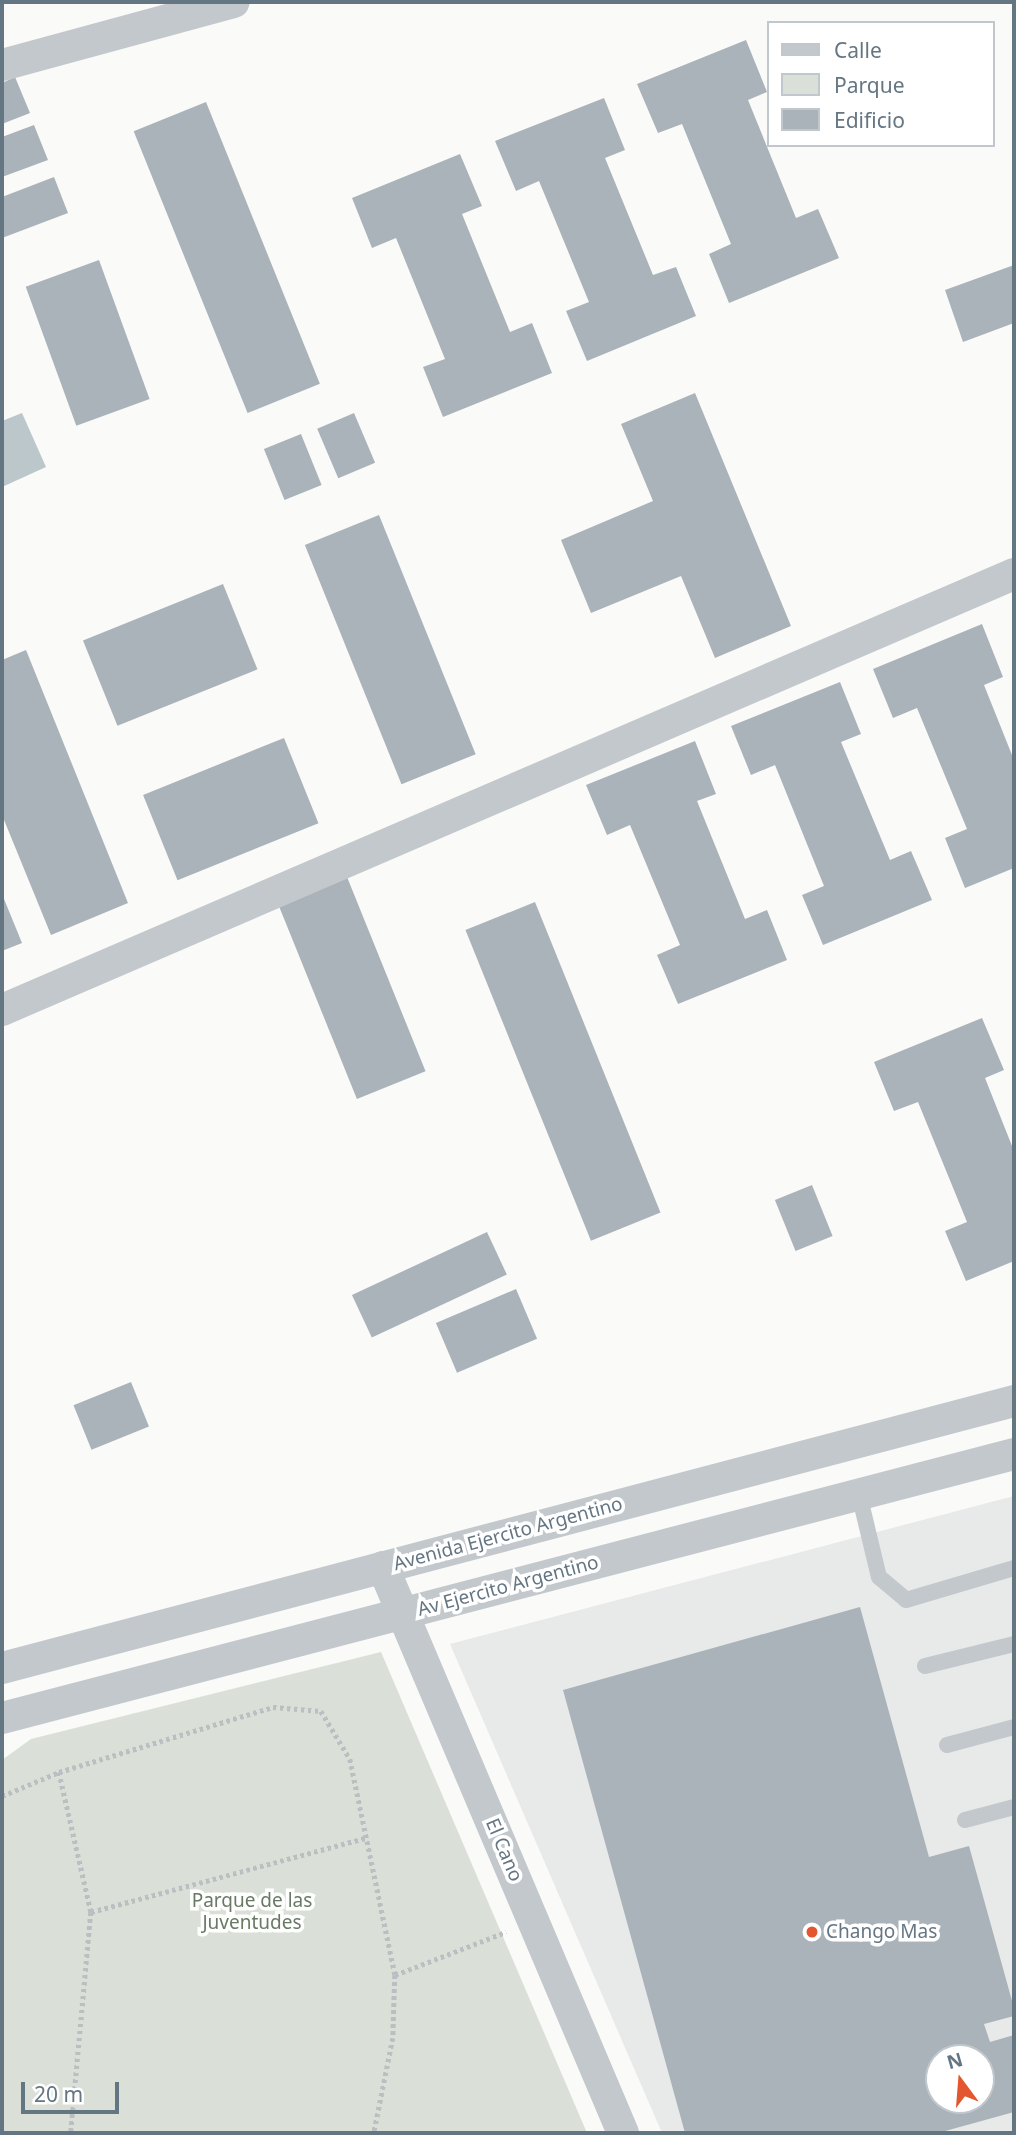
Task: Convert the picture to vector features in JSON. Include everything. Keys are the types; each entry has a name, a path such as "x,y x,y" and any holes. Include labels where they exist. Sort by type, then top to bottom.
{"street":[{"path":"2,65 234,2"},
{"path":"2,1010 1014,574"},
{"name":"Avenida Ejercito Argentino","path":"2,1668 1014,1401"},
{"name":"Av Ejercito Argentino","path":"2,1718 1014,1454"},
{"name":"El Cano","path":"383,1567 623,2133"}],"lane":[{"path":"859,1494 879,1577 906,1600 1014,1567"},
{"path":"925,1666 1014,1644"},
{"path":"947,1745 1014,1727"},
{"path":"965,1820 1014,1807"}],"path":[{"path":"2,1796 59,1772 273,1707 321,1711 350,1759 396,1975 393,2038 374,2133"},
{"path":"59,1772 91,1912 71,2133"},
{"path":"91,1912 366,1838"},
{"path":"396,1975 534,1922"}],"shaded area":[{"path":"22,413 46,467 2,487 2,421"},
{"name":"Chango Mas","path":"1014,1496 1014,2133 662,2133 450,1644"}],"green space":[{"name":"Parque de las Juventudes","path":"381,1652 587,2133 2,2133 2,1760 31,1739"}],"building":[{"path":"746,40 767,92 748,100 796,218 818,209 839,258 729,303 709,254 731,244 682,124 658,133 637,84"},
{"path":"15,77 30,113 2,124 2,83"},
{"path":"604,98 625,150 605,158 653,275 676,267 696,316 587,361 566,311 589,302 539,181 516,191 495,141"},
{"path":"206,102 320,384 248,413 134,131"},
{"path":"34,125 48,160 2,177 2,137"},
{"path":"460,154 482,206 462,214 510,332 532,323 552,373 443,417 423,367 445,359 396,238 372,248 352,198"},
{"path":"54,177 68,213 2,238 2,197"},
{"path":"99,260 150,399 76,426 26,287"},
{"path":"1014,265 1014,323 963,342 945,290"},
{"path":"695,393 791,626 715,658 681,576 591,613 561,540 653,501 621,424"},
{"path":"354,413 375,463 338,478 317,429"},
{"path":"301,434 322,485 285,500 264,449"},
{"path":"379,515 476,754 401,784 305,545"},
{"path":"223,584 257,669 117,726 83,641"},
{"path":"982,624 1003,677 984,685 1014,760 1014,868 965,888 945,838 967,829 917,708 893,718 873,669"},
{"path":"26,650 128,903 51,935 2,815 2,660"},
{"path":"840,682 861,734 841,742 890,860 911,851 932,900 823,945 802,895 824,886 775,765 751,775 731,726"},
{"path":"284,738 318,823 178,880 143,795"},
{"path":"695,741 716,794 697,801 745,919 767,910 787,960 678,1004 657,955 680,945 630,825 607,835 586,785"},
{"path":"345,872 426,1071 357,1099 276,900"},
{"path":"2,894 22,943 2,951"},
{"path":"535,902 660,1213 591,1241 465,930"},
{"path":"982,1018 1004,1070 985,1078 1014,1151 1014,1261 966,1281 945,1231 967,1222 918,1102 894,1111 874,1062"},
{"path":"812,1185 833,1236 796,1251 775,1200"},
{"path":"487,1232 507,1275 372,1338 352,1295"},
{"path":"516,1289 537,1339 457,1373 436,1323"},
{"path":"131,1382 149,1427 91,1450 74,1405"},
{"name":"Chango Mas","path":"860,1607 929,1857 969,1846 1014,2008 1014,2016 984,2024 990,2042 1014,2035 1014,2112 938,2133 685,2133 563,1690"}],"place":[{"name":"Chango Mas","path":"812,1932"}]}
